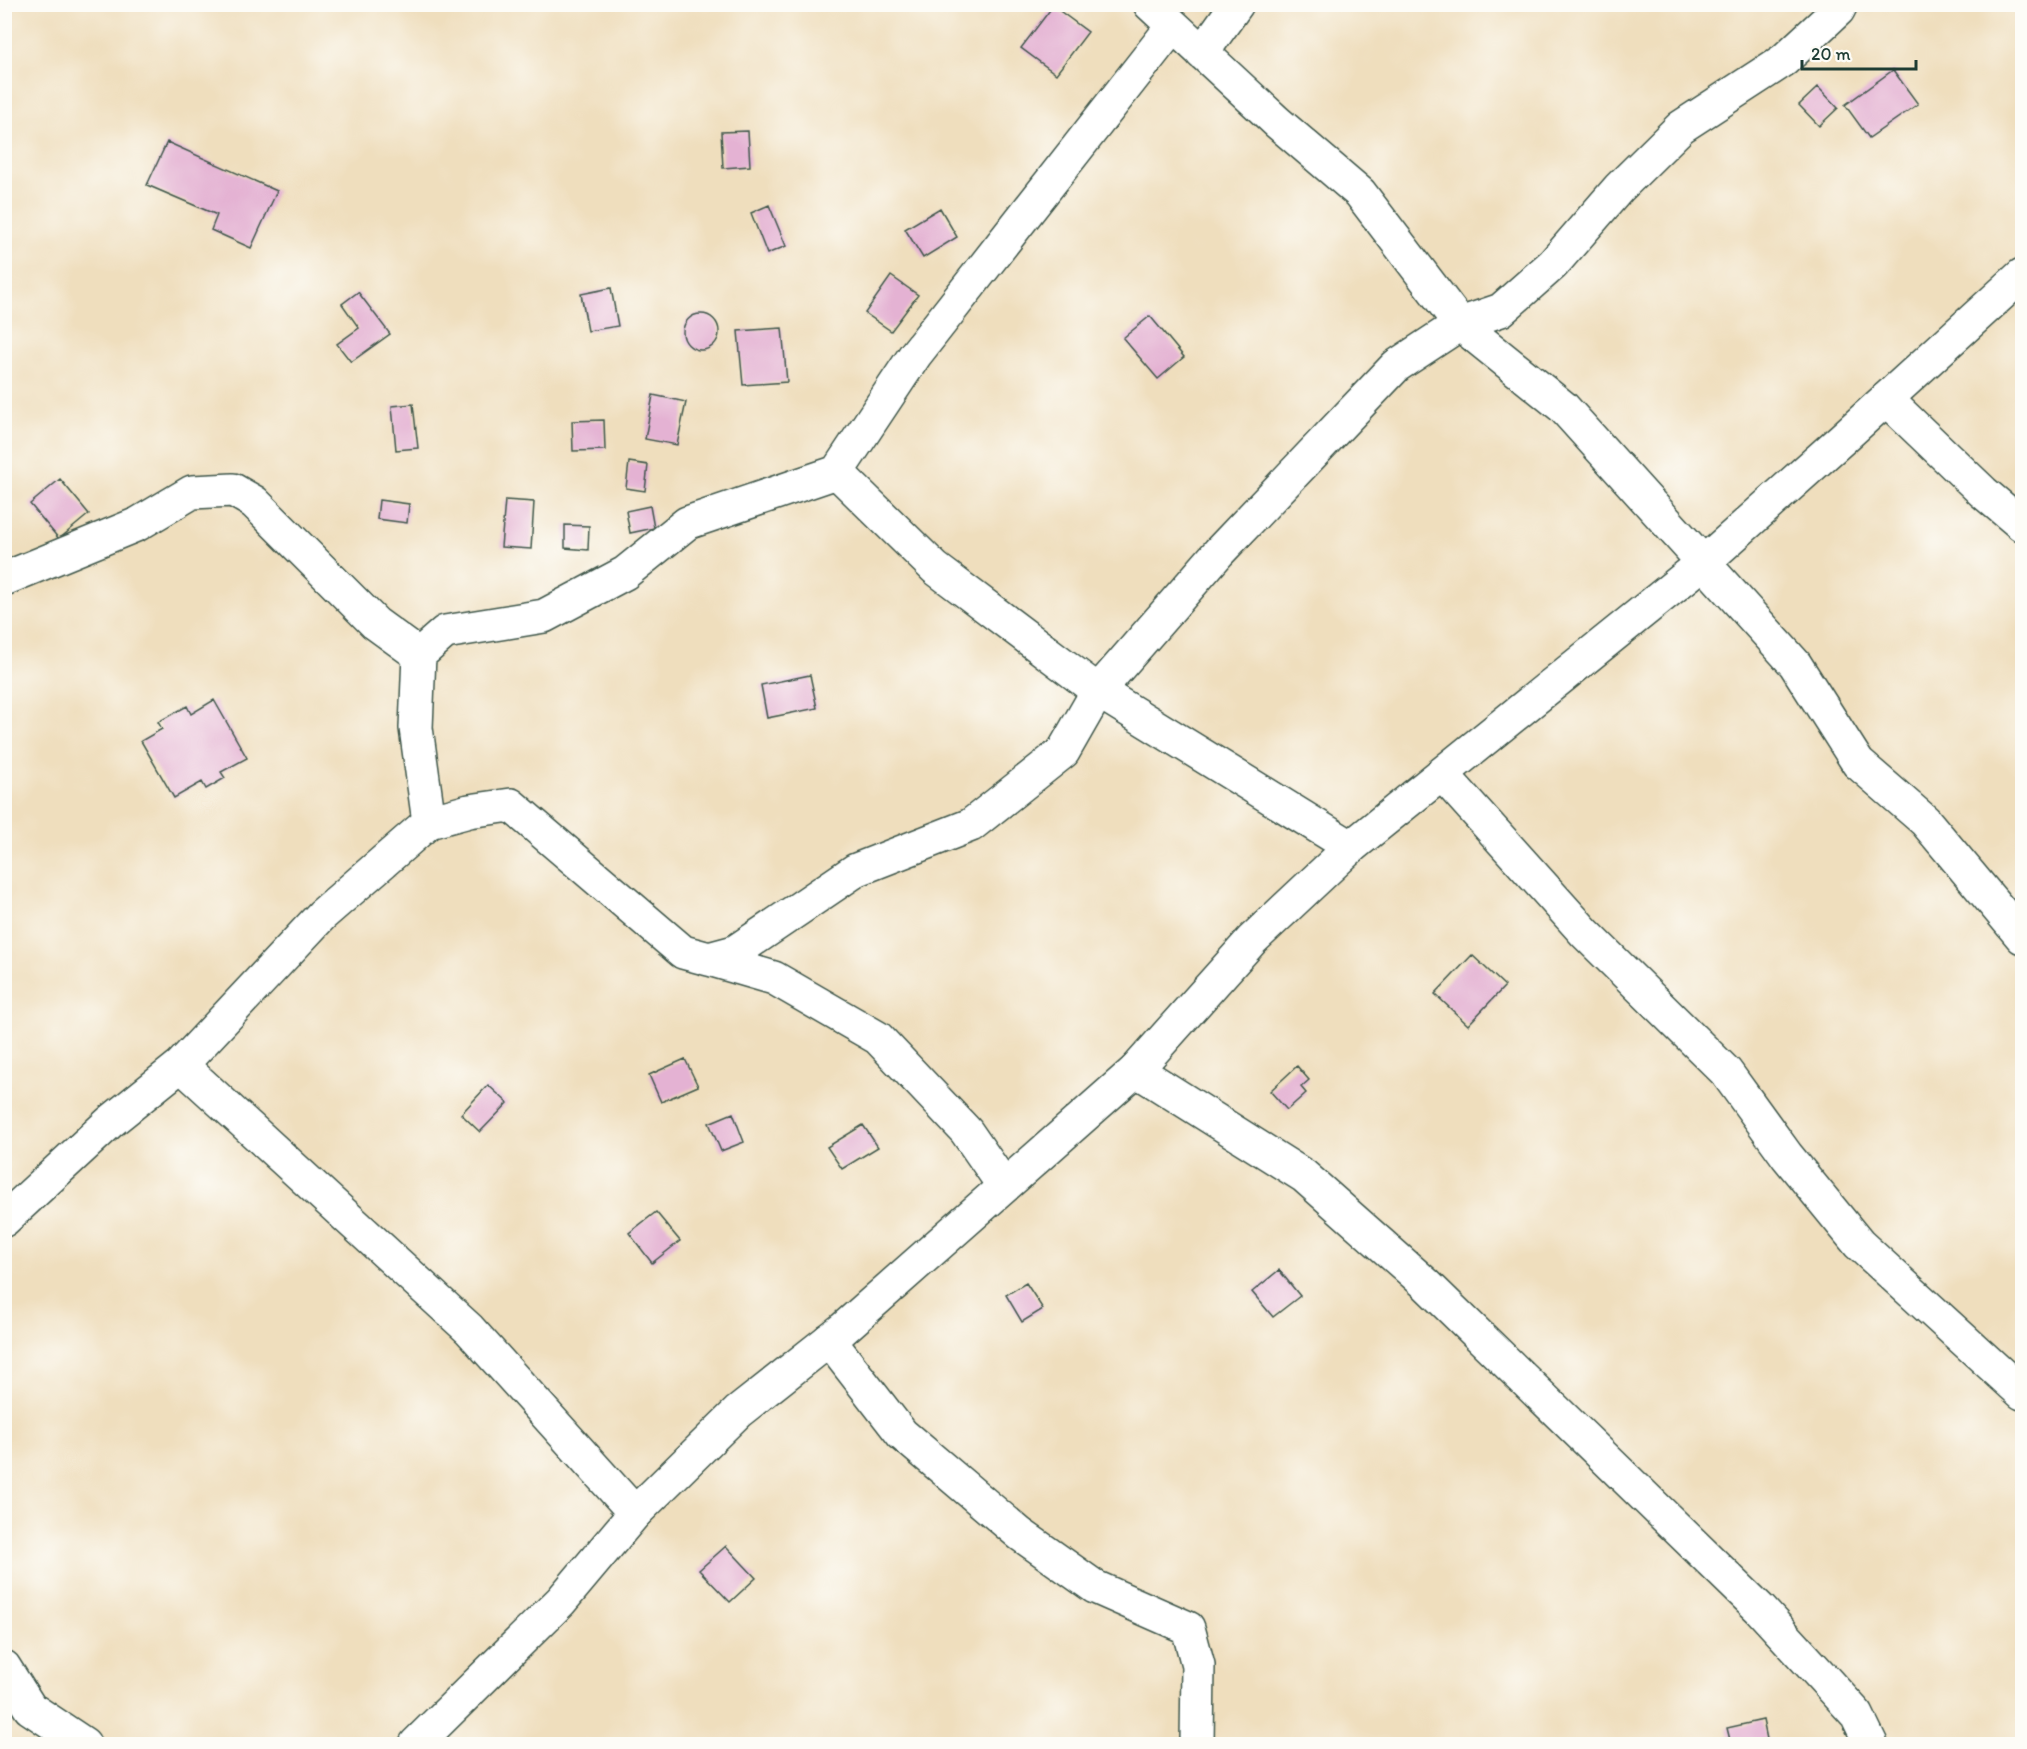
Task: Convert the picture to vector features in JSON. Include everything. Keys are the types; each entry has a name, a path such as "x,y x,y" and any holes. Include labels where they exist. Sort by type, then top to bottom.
{"street":[{"path":"1202,53 1237,4"},
{"path":"710,959 735,952 856,870 971,825 1063,752 1098,691 1219,552 1396,366 1460,324 1501,310 1553,264 1619,188 1681,127 1784,60 1838,10 1841,4"},
{"path":"429,822 416,728 419,655 446,632 544,616 625,573 687,524 837,472 915,355 1161,15 1277,122 1360,193 1460,324 1563,407 1795,664 1858,762 1925,821 2022,937"},
{"path":"416,1744 561,1601 635,1512 738,1412 829,1340 1136,1070 1252,940 1351,847 1703,563 2022,275"},
{"path":"1886,399 1983,492 2022,525"},
{"path":"837,472 934,568 1098,691 1351,847"},
{"path":"4,579 138,524 192,492 233,490 254,502 375,623 419,655"},
{"path":"1442,774 1585,933 1726,1072 1787,1156 1859,1244 2022,1393"},
{"path":"4,1220 110,1122 181,1065 322,915 429,822 469,811 511,805 683,952 774,978 878,1038 966,1131 1004,1186"},
{"path":"181,1065 469,1329 635,1512"},
{"path":"1136,1070 1304,1176 1426,1284 1760,1609 1857,1715 1871,1744"},
{"path":"829,1340 902,1434 1020,1534 1095,1587 1188,1628 1197,1665 1197,1744"},
{"path":"4,1667 30,1708 84,1744"}],"building":[{"path":"1053,6 1088,32 1056,74 1021,48"},
{"path":"1893,70 1918,104 1869,138 1845,105"},
{"path":"1818,87 1838,108 1819,126 1799,105"},
{"path":"748,131 750,166 723,168 721,132"},
{"path":"167,142 277,191 251,248 211,230 217,215 147,185"},
{"path":"769,205 786,246 767,254 751,213"},
{"path":"940,208 957,237 923,258 905,229"},
{"path":"891,276 918,295 891,331 865,313"},
{"path":"611,288 618,326 588,331 581,294"},
{"path":"358,292 390,334 351,362 337,344 359,328 342,304"},
{"path":"701,314 714,319 719,332 714,345 701,350 688,345 683,332 688,319"},
{"path":"1150,316 1184,357 1158,379 1123,338"},
{"path":"782,328 787,382 743,385 738,331"},
{"path":"653,395 686,402 677,445 645,439"},
{"path":"413,404 418,448 396,450 392,406"},
{"path":"604,420 605,450 573,451 572,421"},
{"path":"629,462 648,465 645,491 626,488"},
{"path":"60,479 89,514 59,539 30,504"},
{"path":"379,500 409,504 407,523 377,519"},
{"path":"505,500 534,502 531,549 501,547"},
{"path":"650,506 654,528 630,533 626,511"},
{"path":"565,525 589,526 588,550 565,548"},
{"path":"810,675 817,708 767,718 761,685"},
{"path":"214,700 247,758 221,772 225,778 206,789 202,782 174,798 141,741 162,729 158,722 187,706 191,714"},
{"path":"1472,955 1505,986 1468,1025 1435,994"},
{"path":"685,1059 698,1086 661,1102 649,1075"},
{"path":"1297,1066 1309,1080 1301,1087 1306,1093 1287,1110 1270,1091"},
{"path":"488,1085 508,1103 480,1132 461,1114"},
{"path":"733,1113 744,1142 721,1151 709,1123"},
{"path":"863,1125 878,1147 842,1169 827,1147"},
{"path":"656,1212 680,1241 652,1263 629,1233"},
{"path":"1279,1270 1300,1296 1273,1317 1252,1292"},
{"path":"1026,1283 1043,1309 1022,1322 1006,1295"},
{"path":"726,1546 756,1578 730,1602 699,1570"},
{"path":"1763,1720 1768,1744 1731,1744 1727,1728"}]}
